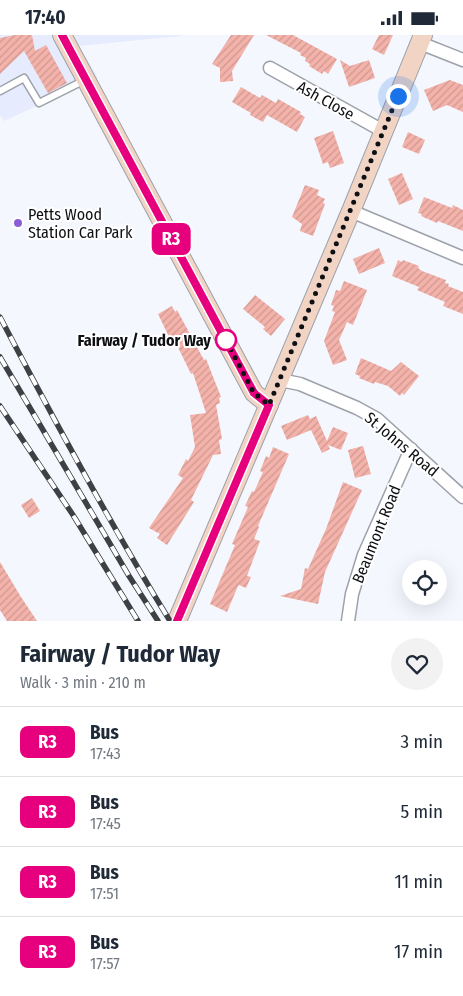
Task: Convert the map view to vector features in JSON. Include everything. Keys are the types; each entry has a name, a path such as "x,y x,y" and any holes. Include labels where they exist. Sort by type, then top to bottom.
{"street":[{"path":"62,35 254,393 269,405"},
{"path":"177,621 422,39 463,60"},
{"name":"Ash Close","path":"270,68 383,131"},
{"path":"351,211 463,258"},
{"name":"St Johns Road","path":"280,380 300,384 357,408 376,419 463,497"},
{"name":"Beaumont Road","path":"348,621 352,594 364,555 411,449"}],"lane":[{"path":"0,91 24,78 39,103 86,80"}],"shaded area":[{"path":"0,35 181,36 79,46 98,78 4,121 0,115"}],"building":[{"path":"15,35 32,35 35,51 46,45 67,83 48,93 24,51 0,74 0,38"},
{"path":"231,35 254,35 232,71 233,81 220,82 220,68 212,64"},
{"path":"266,35 293,35 337,59 328,74 324,71 322,74 309,66 310,64 305,61 306,58 300,55 301,53"},
{"path":"379,35 393,35 384,55 372,49"},
{"path":"340,60 350,66 369,60 375,78 349,87"},
{"path":"450,80 463,85 463,112 447,105 433,111 424,90"},
{"path":"241,87 260,98 262,95 276,103 278,99 301,112 300,114 305,117 297,132 267,115 263,122 232,102"},
{"path":"333,131 344,163 330,168 328,162 323,164 314,138"},
{"path":"408,132 425,140 419,154 402,147"},
{"path":"402,173 413,199 399,205 388,179"},
{"path":"305,185 319,190 317,195 325,199 323,203 325,204 313,236 300,231 302,224 292,217"},
{"path":"424,197 452,208 453,205 463,210 463,231 421,216 422,214 418,213"},
{"path":"379,248 385,263 359,274 353,259"},
{"path":"398,260 419,266 418,268 422,271 446,280 445,283 449,284 448,286 463,292 463,314 443,306 445,302 417,290 419,287 392,276"},
{"path":"344,281 367,290 353,325 347,322 339,340 347,360 333,365 324,341 335,312 332,311 334,306 331,305 336,290 340,291"},
{"path":"255,295 285,319 271,336 263,329 265,327 243,309"},
{"path":"172,306 175,312 177,310 204,360 206,359 221,397 219,398 220,403 216,405 222,439 219,440 221,454 213,455 191,500 194,502 167,545 157,538 160,534 149,528 183,478 178,475 195,447 190,415 206,413 193,373 191,374 174,339 171,341 158,314"},
{"path":"361,358 391,371 401,362 419,376 404,395 402,393 400,396 388,386 375,382 374,384 359,378 360,376 355,374"},
{"path":"308,415 310,419 316,416 327,441 333,427 348,433 341,450 328,445 330,449 322,453 311,430 287,440 281,426"},
{"path":"363,446 371,474 355,478 348,450"},
{"path":"273,447 289,454 258,526 254,539 260,541 247,576 251,577 246,588 238,586 227,612 210,604 235,545 232,544 248,507 245,506 263,472 260,471 266,456 269,458"},
{"path":"343,482 362,490 325,572 318,604 280,596 301,589 305,568 308,569 326,529"},
{"path":"32,498 40,511 29,518 21,505"},
{"path":"0,562 37,621 7,621 0,610"}],"railway":[{"path":"0,317 82,471 170,621"},
{"path":"0,357 129,576 158,621"},
{"path":"0,406 73,515 138,621"}],"bus line":[{"name":"R3","path":"62,35 254,393 269,405 177,621"}],"place":[{"name":"Petts Wood Station Car Park","path":"18,223"},
{"name":"Fairway / Tudor Way","path":"226,340"}],"route":[{"path":"226,340 222,333 254,393 269,405 398,96"}]}
